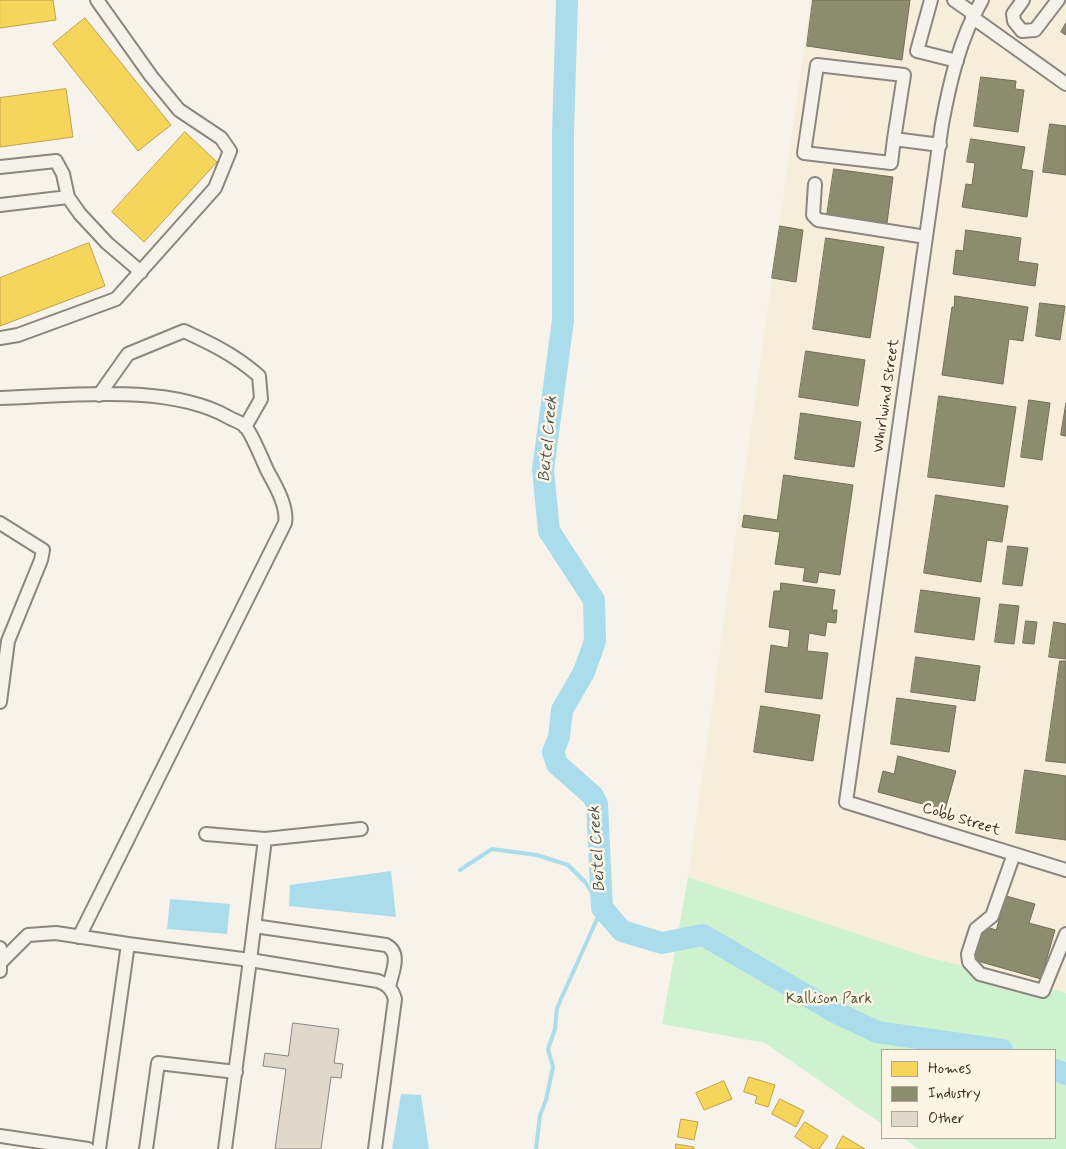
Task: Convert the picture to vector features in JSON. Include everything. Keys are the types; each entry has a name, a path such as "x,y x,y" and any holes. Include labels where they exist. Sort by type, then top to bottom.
{"street":[{"path":"0,338 18,335 116,299 215,188 230,151 221,138 179,110 151,76 97,0"},
{"path":"931,0 917,51 956,61"},
{"path":"954,0 1013,46 1065,81"},
{"name":"Whirlwind Street","path":"846,802 926,236 950,82 973,15 982,0"},
{"path":"1022,0 1013,14 1014,21 1022,31"},
{"path":"1022,31 1035,30 1058,0"},
{"path":"1013,46 1022,31"},
{"path":"817,65 904,76 894,139 890,163 804,153 817,65"},
{"path":"894,139 940,145"},
{"path":"0,167 56,161 64,174 68,197 80,214 106,243 142,272"},
{"path":"815,184 813,215 818,220 926,236"},
{"path":"0,205 68,197"},
{"path":"98,395 128,354 184,331 217,346 244,363 259,376 261,399 245,427"},
{"path":"0,398 98,395 143,396 184,400 219,412 245,427 273,481 286,513 285,523 79,937"},
{"path":"0,523 43,550 41,560 8,641 0,702"},
{"name":"Cobb Street","path":"846,802 1066,870"},
{"path":"206,834 266,839 361,829"},
{"path":"225,1149 266,839"},
{"path":"1014,854 992,916 976,929 968,954 969,962 980,974 1044,991 1066,934"},
{"path":"254,926 386,945 394,951 396,958 389,987"},
{"path":"0,966 28,935 56,933 250,960 378,981 392,990 395,999 375,1149"},
{"path":"99,1149 128,944"},
{"path":"0,948 0,966"},
{"path":"146,1149 158,1063 236,1072"},
{"path":"0,1136 88,1149"}],"shaded area":[{"path":"811,0 1066,0 1066,993 920,955 688,877"}],"green space":[{"name":"Kallison Park","path":"688,877 920,955 1066,993 1066,1149 919,1149 904,1139 1056,1139 1056,1049 881,1049 881,1123 765,1043 662,1024"}],"water":[{"path":"391,871 396,917 289,906 290,885"},
{"path":"170,899 230,904 227,934 167,929"},
{"path":"401,1094 421,1095 429,1149 392,1149"}],"building: Homes":[{"path":"0,0 53,0 56,20 0,28"},
{"path":"85,18 171,125 138,151 53,44"},
{"path":"66,89 73,137 0,147 0,98"},
{"path":"185,132 217,162 144,242 112,212"},
{"path":"89,243 105,286 0,326 0,278"},
{"path":"749,1077 775,1085 768,1107 755,1103 757,1096 744,1092"},
{"path":"724,1081 732,1099 704,1110 696,1093"},
{"path":"780,1099 804,1111 796,1127 772,1114"},
{"path":"681,1119 698,1122 694,1140 678,1137"},
{"path":"805,1122 828,1136 819,1149 813,1149 795,1137"},
{"path":"843,1136 865,1149 836,1149"},
{"path":"676,1144 694,1147 694,1149 676,1149"}],"building: Industry":[{"path":"813,0 910,0 902,60 807,46"},
{"path":"1066,23 1066,35 1061,32"},
{"path":"981,77 1016,81 1015,89 1024,90 1018,132 974,126"},
{"path":"1050,124 1066,126 1066,175 1043,172"},
{"path":"971,139 1025,147 1021,169 1033,171 1027,217 962,207 966,184 972,185 975,163 967,162"},
{"path":"834,169 893,177 887,223 827,215"},
{"path":"780,226 803,230 796,282 772,278"},
{"path":"966,230 1021,238 1018,261 1038,264 1035,286 953,274 956,250 963,251"},
{"path":"826,238 884,247 870,338 813,329"},
{"path":"955,296 1028,307 1023,341 1009,339 1003,384 942,375"},
{"path":"1040,303 1065,306 1060,340 1036,336"},
{"path":"806,351 865,360 858,406 799,397"},
{"path":"939,396 1016,407 1004,487 928,477"},
{"path":"1029,400 1050,403 1042,460 1021,457"},
{"path":"1066,403 1066,436 1061,435"},
{"path":"801,413 861,422 854,467 795,459"},
{"path":"784,475 853,485 840,575 819,572 817,583 803,581 805,568 775,564 780,532 742,527 744,515 777,520"},
{"path":"936,495 1008,506 1002,542 987,540 981,582 924,573"},
{"path":"1008,546 1028,548 1022,586 1003,584"},
{"path":"781,583 835,590 832,610 837,610 836,623 827,622 825,636 809,633 807,651 828,653 822,699 765,692 771,645 788,648 790,630 769,627 774,591 780,591"},
{"path":"921,590 980,598 974,640 915,632"},
{"path":"1000,604 1019,606 1014,644 995,642"},
{"path":"1026,621 1037,622 1034,644 1023,643"},
{"path":"1054,622 1066,624 1066,659 1049,657"},
{"path":"916,657 980,666 975,701 911,692"},
{"path":"1060,661 1066,661 1066,763 1046,761"},
{"path":"897,698 956,706 949,752 891,744"},
{"path":"761,706 820,715 813,761 754,752"},
{"path":"898,756 956,771 945,810 878,792 883,771 894,774"},
{"path":"1025,770 1066,776 1066,840 1016,833"},
{"path":"1006,896 1035,904 1029,923 1055,930 1041,979 974,960 983,926 996,930"}],"building: Other":[{"path":"293,1023 339,1029 334,1063 343,1064 341,1078 331,1077 321,1149 275,1149 286,1069 263,1066 265,1053 288,1056"}],"waterway":[{"name":"Beitel Creek","path":"567,0 563,134 563,320 543,470 549,531 594,600 595,641 584,672 562,710 559,737 553,752 557,764 593,796 597,804 602,908 622,931 662,943 703,935 833,1011 877,1032 995,1049"},
{"path":"460,870 492,849 537,855 568,865 585,882 602,908 557,1008 555,1029 548,1049 553,1067 546,1100 540,1115 536,1149"},
{"name":"Beitel Creek","path":"1056,1070 1066,1074"}]}
